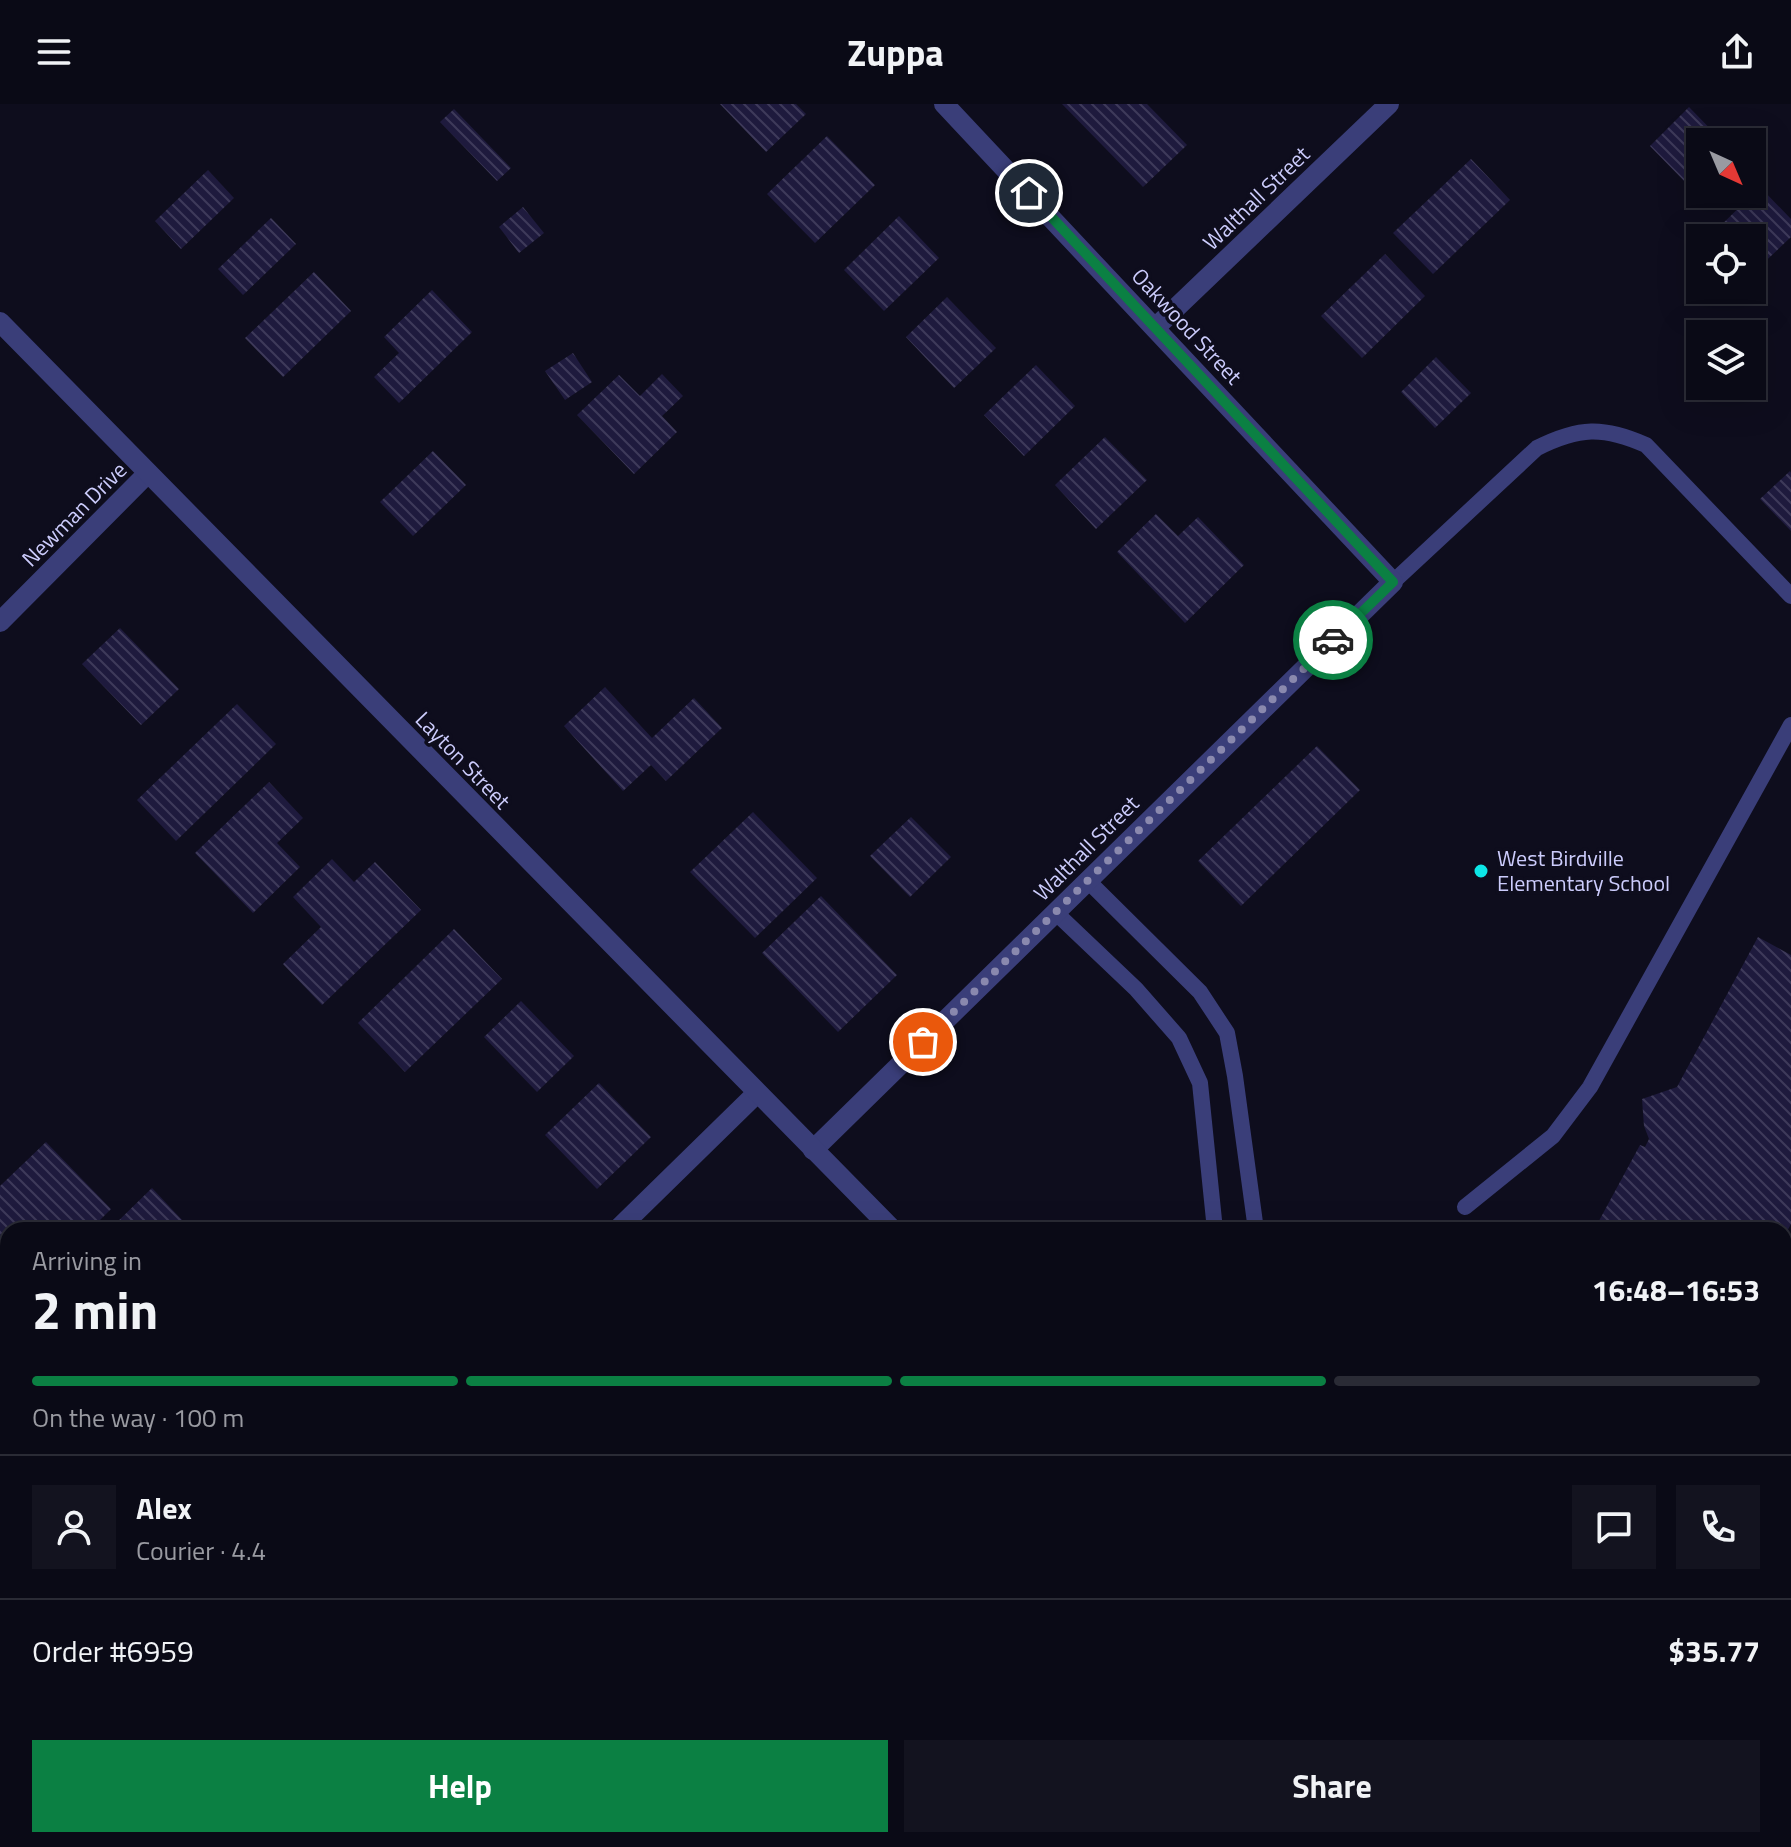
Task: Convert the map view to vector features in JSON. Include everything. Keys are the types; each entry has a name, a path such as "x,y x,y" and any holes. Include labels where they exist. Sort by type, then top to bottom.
{"street":[{"name":"Oakwood Street","path":"944,104 1393,582"},
{"name":"Walthall Street","path":"1156,327 1389,104"},
{"name":"Layton Street","path":"0,322 885,1222"},
{"name":"Newman Drive","path":"0,622 148,473"},
{"name":"Walthall Street","path":"813,1150 1393,582"},
{"path":"625,1222 757,1093"}],"lane":[{"path":"1393,582 1537,448 1563,435 1591,430 1620,433 1646,445 1791,596"},
{"path":"1465,1207 1553,1136 1590,1087 1791,725"},
{"path":"1087,880 1200,992 1227,1033 1255,1222"},
{"path":"1055,912 1136,989 1179,1038 1200,1083 1214,1222"}],"building":[{"path":"720,104 796,104 806,114 766,152"},
{"path":"1062,104 1147,104 1187,145 1143,187"},
{"path":"1689,107 1709,128 1686,128 1686,183 1650,146"},
{"path":"454,109 511,168 497,181 440,122"},
{"path":"827,136 875,185 815,243 767,194"},
{"path":"1471,159 1510,200 1433,274 1393,233"},
{"path":"208,170 234,198 181,249 155,221"},
{"path":"1766,193 1791,219 1791,237 1766,261 1766,224 1722,224 1739,208 1766,208"},
{"path":"523,207 544,233 519,253 499,227"},
{"path":"899,216 939,258 884,311 844,270"},
{"path":"271,218 296,244 243,295 218,269"},
{"path":"1385,254 1425,296 1362,358 1321,316"},
{"path":"314,272 351,311 283,377 245,338"},
{"path":"432,290 472,332 399,403 374,377 399,353 384,337"},
{"path":"947,297 996,348 954,388 906,337"},
{"path":"573,353 592,382 565,400 545,371"},
{"path":"1436,357 1471,393 1435,428 1401,392"},
{"path":"1036,365 1075,406 1024,456 984,415"},
{"path":"662,374 683,396 662,416 677,432 634,474 577,415 619,375 640,396"},
{"path":"1105,437 1147,480 1096,529 1055,485"},
{"path":"433,451 466,485 413,536 380,502"},
{"path":"1791,473 1791,531 1760,499"},
{"path":"1156,514 1178,536 1198,517 1244,565 1185,623 1117,552"},
{"path":"120,628 179,689 141,725 82,664"},
{"path":"605,687 652,738 694,698 722,728 666,781 651,765 623,791 564,726"},
{"path":"237,704 276,744 176,841 137,800"},
{"path":"1317,746 1360,790 1241,906 1198,861"},
{"path":"269,782 303,818 277,843 300,867 253,913 195,853"},
{"path":"753,812 817,878 755,938 690,872"},
{"path":"911,817 951,857 910,897 870,856"},
{"path":"332,859 354,882 375,862 421,910 322,1005 283,964 321,927 293,897"},
{"path":"821,896 897,975 838,1032 762,953"},
{"path":"454,929 502,979 405,1072 358,1023"},
{"path":"1758,937 1791,955 1791,1222 1598,1222 1640,1145 1645,1147 1649,1139 1644,1126 1642,1099 1677,1087"},
{"path":"521,1001 574,1056 537,1092 484,1037"},
{"path":"599,1083 651,1137 597,1189 545,1135"},
{"path":"46,1142 111,1209 98,1222 0,1222 0,1186"},
{"path":"152,1188 184,1222 117,1222"}],"way so far":[{"path":"923,1042 1333,640"}],"place":[{"name":"West Birdville Elementary School","path":"1481,871"}],"route":[{"path":"1029,193 1393,582 1333,640"}]}
